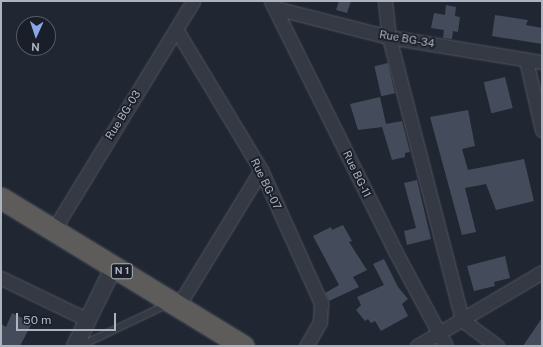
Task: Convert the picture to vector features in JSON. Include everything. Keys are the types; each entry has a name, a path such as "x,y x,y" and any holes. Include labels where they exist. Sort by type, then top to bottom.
{"highway":[{"name":"N 1","path":"1,198 54,229 243,346"}],"street":[{"name":"Rue BG-03","path":"54,229 193,1"},
{"path":"385,1 389,37 462,320 497,346"},
{"name":"Rue BG-34","path":"273,4 389,37 542,62"},
{"name":"Rue BG-11","path":"273,4 446,346"},
{"name":"Rue BG-07","path":"176,29 261,170 321,303 320,322 306,346"},
{"path":"526,60 542,130"},
{"path":"175,304 261,170"},
{"path":"75,346 114,266"},
{"path":"417,346 438,332 462,320 542,272"},
{"path":"1,278 88,320"}],"lane":[{"path":"80,346 175,304"}],"building":[{"path":"339,1 351,1 347,13 336,10"},
{"path":"446,5 456,7 455,16 460,17 458,32 453,31 452,39 443,38 444,30 431,28 434,13 445,15"},
{"path":"495,15 528,20 526,25 542,28 542,44 492,36"},
{"path":"388,63 395,93 381,96 374,66"},
{"path":"505,77 513,108 491,113 484,82"},
{"path":"380,97 386,124 402,121 410,152 405,153 405,157 392,160 382,127 358,130 350,104"},
{"path":"468,110 475,146 462,149 468,170 524,159 534,201 496,210 486,184 465,188 476,232 462,235 430,117"},
{"path":"417,180 431,239 407,245 404,231 416,228 404,183"},
{"path":"343,225 352,241 349,242 367,270 353,277 359,287 329,301 325,293 339,285 313,236 331,227 332,230"},
{"path":"505,256 510,278 494,282 495,286 474,291 467,266"},
{"path":"384,259 398,287 408,299 402,304 408,316 381,331 375,321 371,323 368,319 365,321 356,310 361,305 357,297 384,285 373,264"},
{"path":"12,313 32,323 20,346 1,346 1,324 6,327"},
{"path":"542,318 542,346 523,346"}]}
